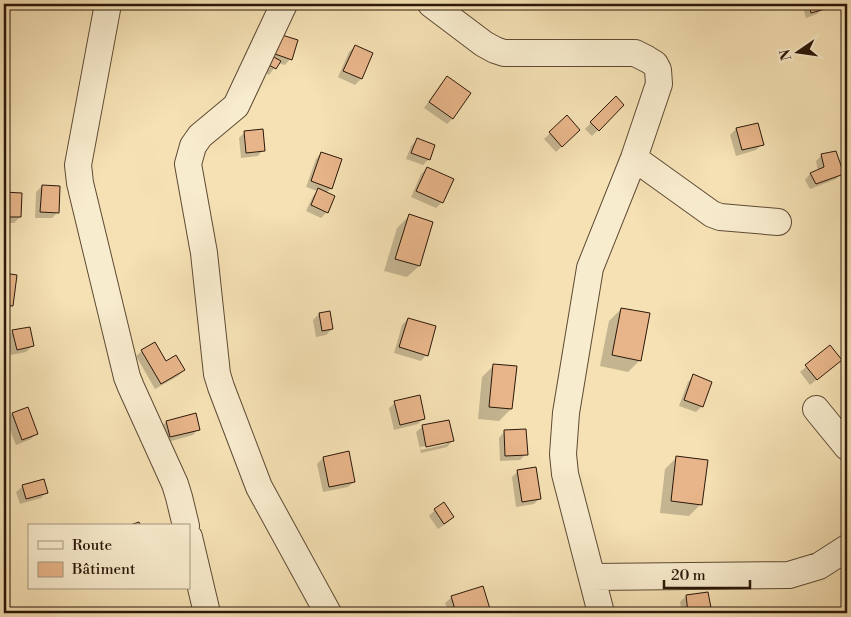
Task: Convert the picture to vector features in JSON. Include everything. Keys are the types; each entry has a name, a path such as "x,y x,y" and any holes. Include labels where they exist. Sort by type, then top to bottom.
{"street":[{"path":"108,4 78,165 80,183 127,377 175,484 186,524"},
{"path":"284,4 236,106 200,136 192,146 188,164 204,253 217,374 221,388 259,487 328,613"},
{"path":"431,4 484,44 504,53 635,54 647,58 655,64 658,70 659,84 634,158 590,268 566,413 563,454 565,474 601,613"},
{"path":"634,158 712,214 720,217 778,222"},
{"path":"816,409 847,447"},
{"path":"190,541 207,613"},
{"path":"592,576 790,575 819,566 847,548"}],"building":[{"path":"809,4 824,4 825,9 811,13"},
{"path":"282,35 298,40 292,60 275,54"},
{"path":"355,45 373,53 362,79 343,71"},
{"path":"274,57 281,61 276,69 269,65"},
{"path":"447,76 471,93 453,119 429,102"},
{"path":"616,96 624,105 599,131 590,122"},
{"path":"567,115 580,130 562,147 549,132"},
{"path":"758,123 764,145 742,150 736,128"},
{"path":"263,129 265,151 246,153 244,131"},
{"path":"417,138 435,145 430,160 411,153"},
{"path":"836,151 844,174 816,184 810,173 824,167 821,154"},
{"path":"321,152 342,159 332,189 311,181"},
{"path":"427,167 454,179 443,203 416,191"},
{"path":"42,185 60,186 59,213 40,212"},
{"path":"318,188 335,196 328,213 311,205"},
{"path":"4,192 22,193 21,217 4,217"},
{"path":"409,214 433,222 420,266 395,259"},
{"path":"4,273 17,275 13,306 4,305"},
{"path":"621,308 650,313 641,361 612,355"},
{"path":"330,311 333,329 322,331 319,313"},
{"path":"408,318 436,326 428,356 399,347"},
{"path":"30,327 34,346 17,350 12,330"},
{"path":"155,342 166,361 176,355 185,370 161,384 141,350"},
{"path":"830,345 842,360 817,380 805,365"},
{"path":"493,364 517,366 512,409 489,407"},
{"path":"693,374 712,382 703,407 684,400"},
{"path":"420,395 425,419 400,425 394,401"},
{"path":"28,407 38,434 22,440 12,413"},
{"path":"196,413 200,430 170,437 166,421"},
{"path":"449,420 454,441 426,447 422,425"},
{"path":"526,429 528,455 505,456 504,430"},
{"path":"349,451 355,482 329,487 323,457"},
{"path":"676,456 708,460 702,505 671,501"},
{"path":"536,467 541,499 522,502 517,470"},
{"path":"44,479 48,493 26,499 22,485"},
{"path":"444,502 454,517 444,524 434,509"},
{"path":"483,586 490,609 477,613 456,613 451,596"},
{"path":"708,592 712,613 688,613 686,595"}]}
